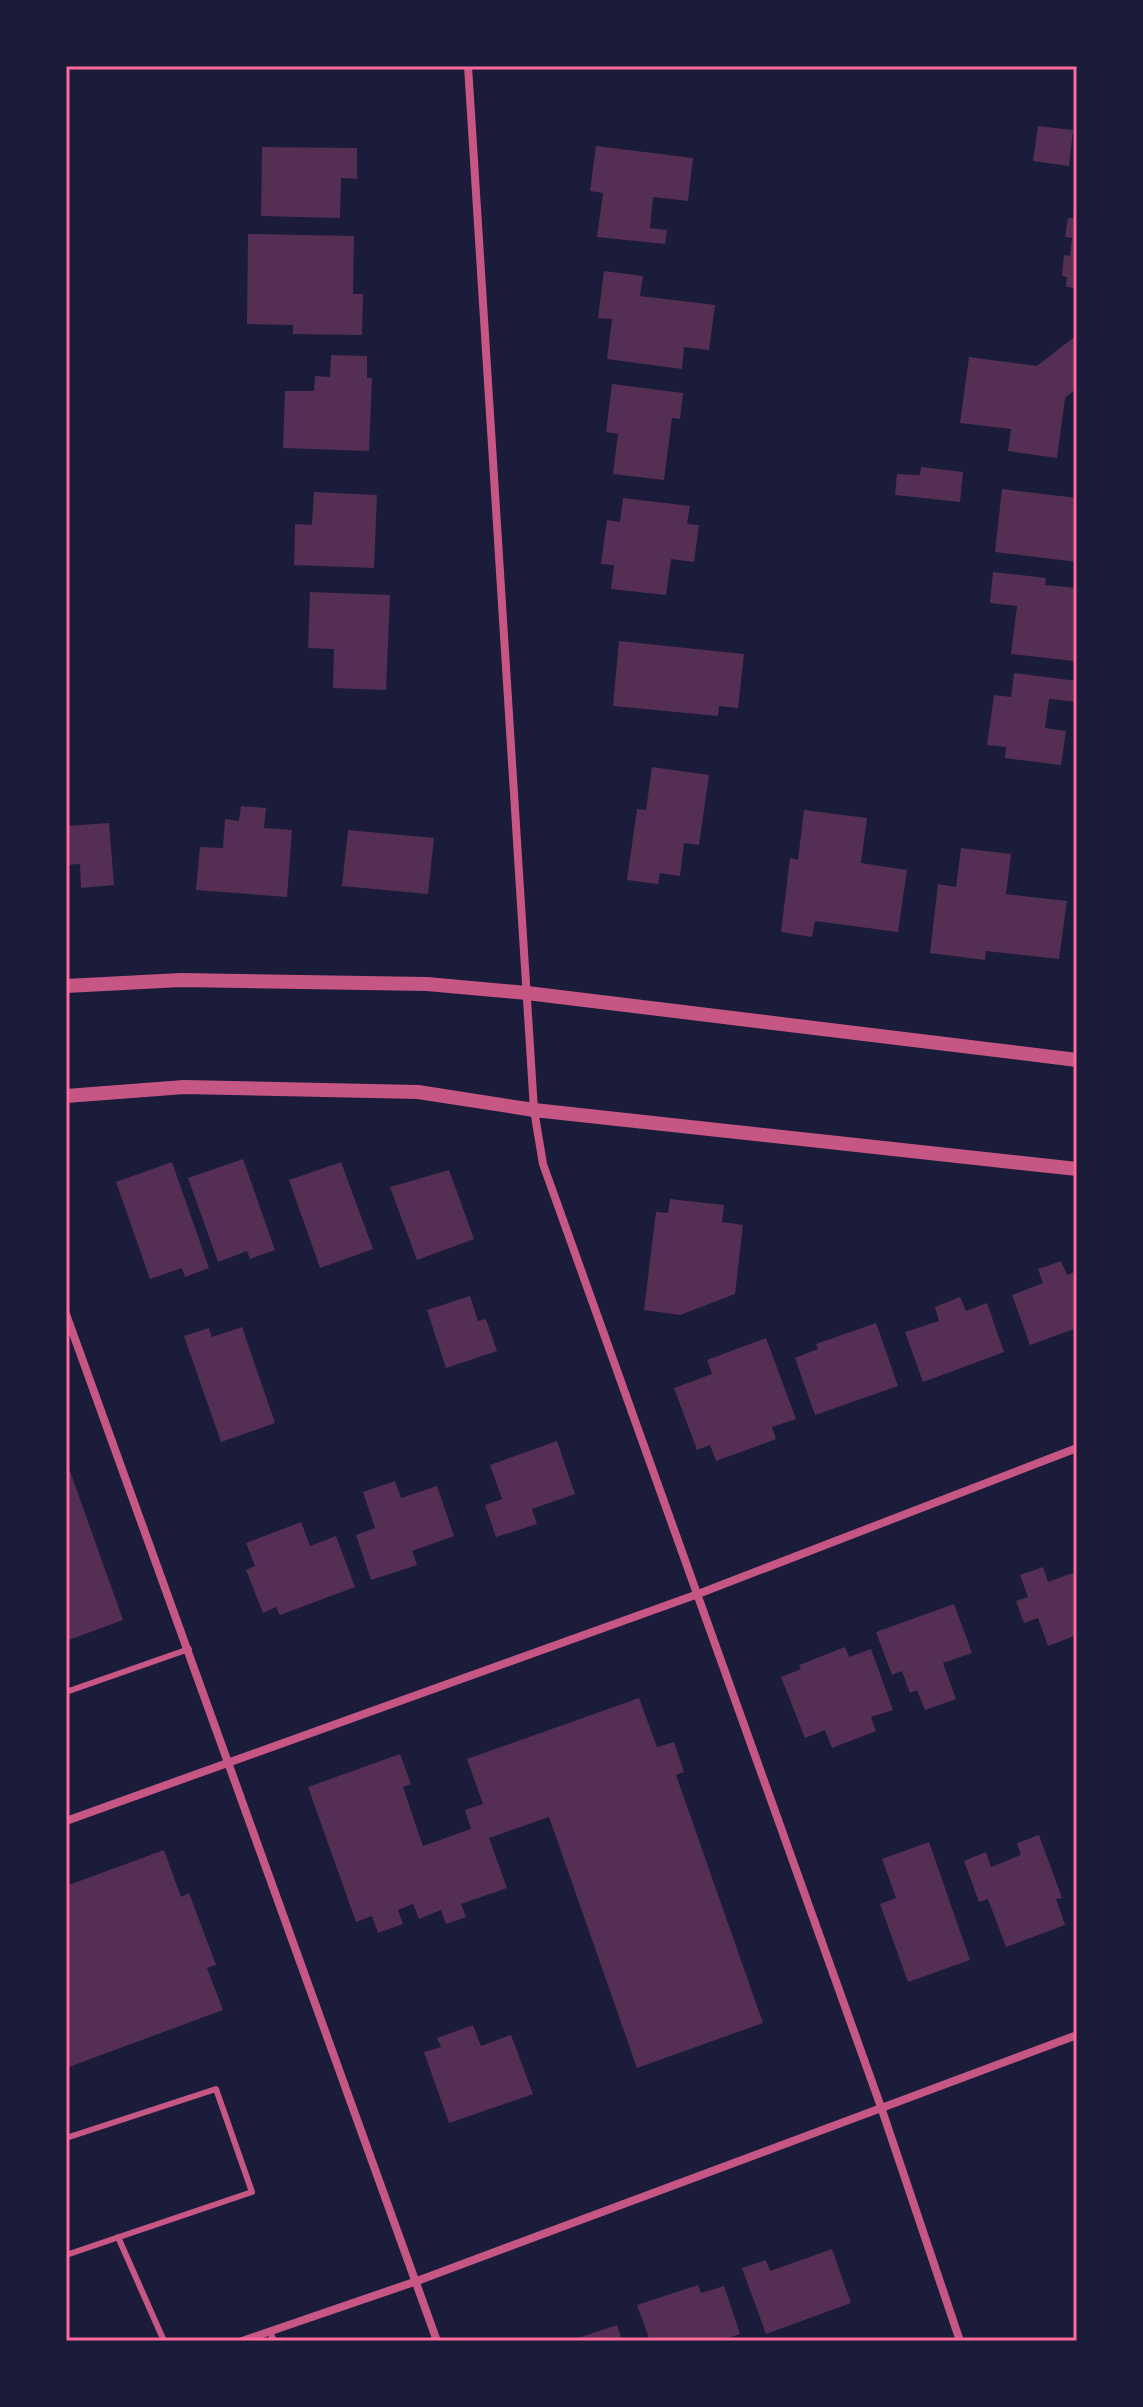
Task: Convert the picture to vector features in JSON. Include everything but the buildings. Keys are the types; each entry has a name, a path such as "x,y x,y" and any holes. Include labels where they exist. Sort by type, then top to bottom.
{"street":[{"path":"468,66 534,1110 543,1164 881,2107 960,2341"},
{"path":"66,986 197,980 427,984 527,993 1077,1060"},
{"path":"66,1096 184,1087 418,1092 534,1110 1077,1169"},
{"path":"66,1314 231,1763 437,2341"},
{"path":"66,1821 698,1594 1077,1448"},
{"path":"242,2341 272,2336 1077,2035"}],"lane":[{"path":"66,1692 189,1649"},
{"path":"66,2138 216,2089 252,2192 66,2255"},
{"path":"118,2237 164,2341"}]}
